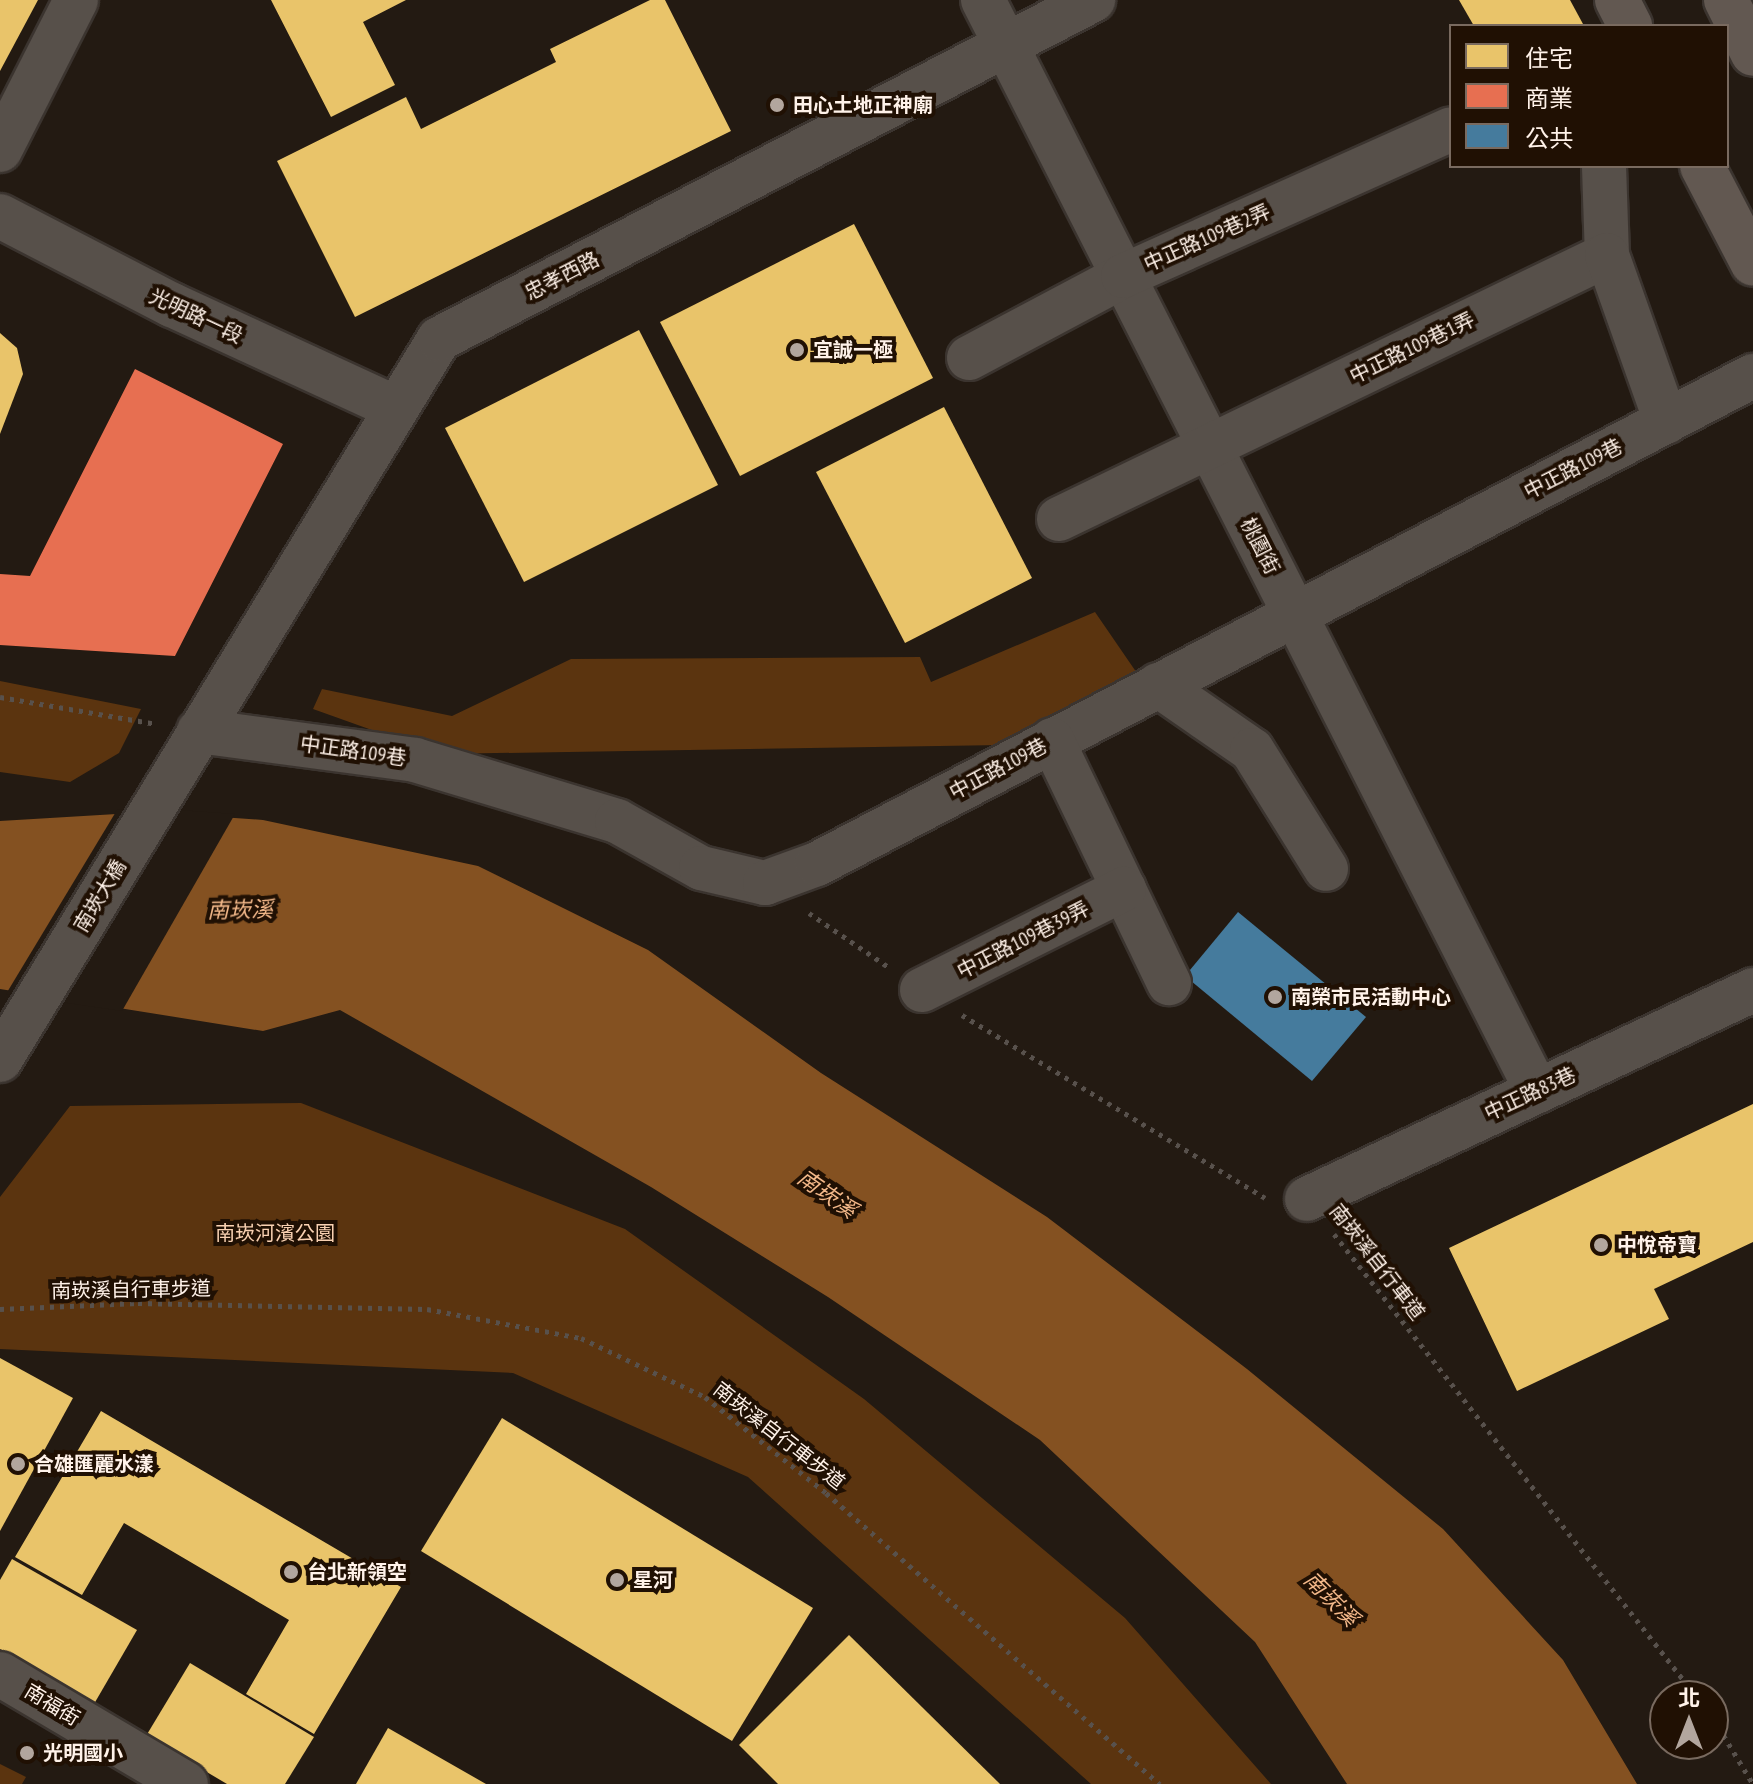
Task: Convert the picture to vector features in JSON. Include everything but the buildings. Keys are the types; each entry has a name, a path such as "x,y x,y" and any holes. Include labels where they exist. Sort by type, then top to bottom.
{"main road":[{"path":"1617,0 1629,24"},
{"path":"1726,0 1753,54"},
{"path":"1703,168 1753,264"}],"street":[{"path":"0,150 76,0"},
{"name":"桃園街","path":"983,0 1537,1091"},
{"name":"忠孝西路","path":"199,731 439,339 1093,0"},
{"name":"中正路109巷2弄","path":"969,358 1123,276 1449,130"},
{"path":"1604,168 1607,255 1666,422"},
{"name":"光明路一段","path":"0,216 172,305 396,408"},
{"name":"中正路109巷1弄","path":"1059,519 1607,255"},
{"name":"中正路109巷","path":"199,731 415,760 617,821 701,868 765,883 817,864 1753,376"},
{"path":"1158,685 1252,750 1326,869"},
{"name":"南崁大橋","path":"0,1060 199,731"},
{"path":"1052,740 1169,983"},
{"name":"中正路109巷39弄","path":"922,990 1124,889"},
{"name":"中正路83巷","path":"1307,1199 1753,990"},
{"name":"南福街","path":"0,1674 186,1784"}],"path":[{"path":"0,697 199,731"},
{"name":"南崁溪自行車道","path":"765,883 922,990 1281,1207 1307,1199 1683,1680"},
{"name":"南崁溪自行車步道","path":"0,1309 138,1303 427,1309 581,1338 705,1397 826,1493 1160,1784"},
{"path":"1729,1744 1753,1784"}],"green space":[{"path":"1095,612 1141,679 1003,745 439,754 313,709 322,689 452,716 571,659 920,657 931,682"},
{"path":"0,681 141,709 119,753 70,782 0,772"},
{"name":"南崁河濱公園","path":"301,1103 625,1229 864,1399 1125,1618 1271,1784 1091,1784 748,1477 513,1373 0,1349 0,1197 70,1106"},
{"path":"0,1764 26,1777 22,1784 0,1784"}],"water":[{"name":"南崁溪","path":"150,812 263,820 478,866 648,950 821,1073 1047,1217 1247,1369 1443,1529 1563,1660 1637,1784 1347,1784 1255,1642 1040,1440 828,1297 651,1187 340,1010 263,1031 0,989 0,821"}],"pier":[{"path":"150,808 235,814 122,1011 6,994 117,810"}],"place":[{"name":"田心土地正神廟","path":"777,105"},
{"name":"宜誠一極","path":"797,350"},
{"name":"南榮市民活動中心","path":"1275,997"},
{"name":"中悅帝寶","path":"1601,1245"},
{"name":"合雄匯麗水漾","path":"18,1464"},
{"name":"台北新領空","path":"291,1572"},
{"name":"星河","path":"617,1580"},
{"name":"光明國小","path":"27,1753"}]}
